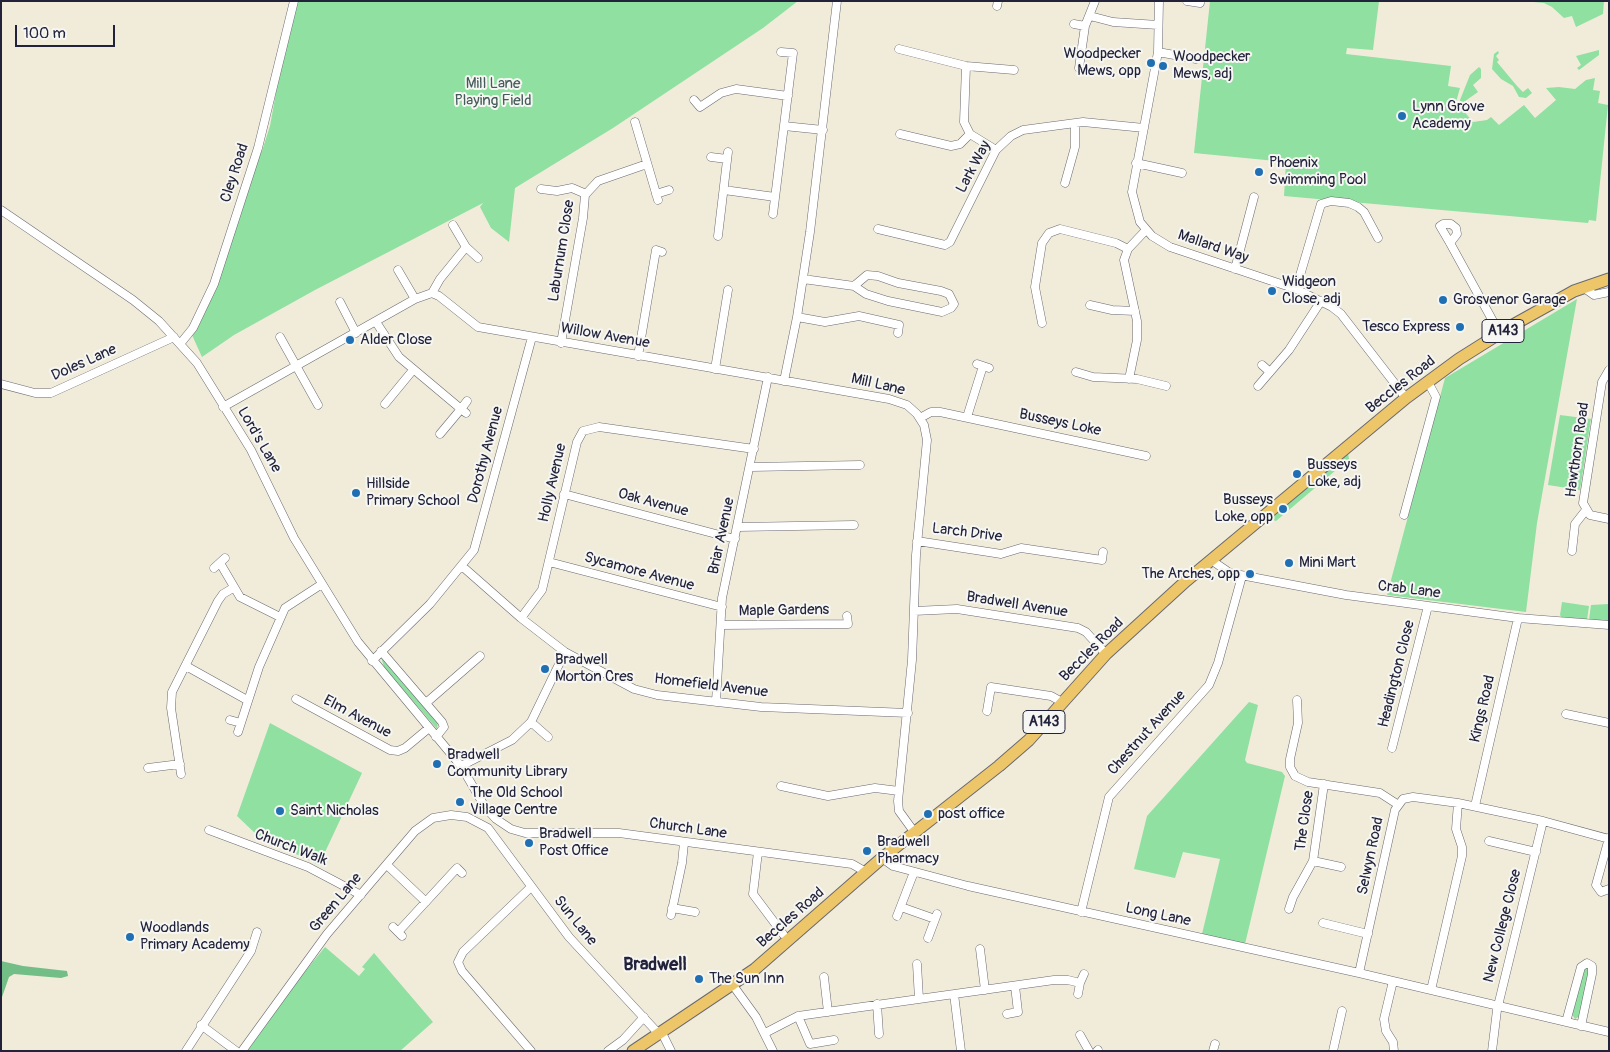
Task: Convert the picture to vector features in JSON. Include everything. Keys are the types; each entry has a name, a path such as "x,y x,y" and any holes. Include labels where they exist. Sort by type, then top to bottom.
{"highway":[{"name":"Beccles Road","path":"633,1051 732,984 776,951 882,858 1014,753 1106,654 1212,560 1406,398 1500,334 1586,286 1609,279"}],"street":[{"name":"Cley Road","path":"180,344 193,328 214,284 258,148 294,1"},
{"path":"784,381 797,317 823,130 838,1"},
{"path":"1079,68 1085,26 1095,1"},
{"name":"Mallard Way","path":"1159,1 1158,52 1132,192 1134,207 1146,230 1170,247 1296,289 1321,301 1341,314 1406,398"},
{"path":"1187,1 1200,3"},
{"path":"1090,16 1113,22 1158,25"},
{"path":"1074,24 1085,26"},
{"path":"899,49 966,66 1014,70"},
{"path":"772,214 793,53 781,52"},
{"path":"1158,52 1196,59"},
{"path":"966,66 964,122 970,134 996,150"},
{"path":"694,100 699,110 721,93 736,89 788,96"},
{"path":"635,122 657,197 669,190"},
{"path":"1065,182 1075,148 1075,123"},
{"name":"Lark Way","path":"878,229 944,245 950,242 996,150 1010,136 1023,130 1075,123 1144,128"},
{"path":"784,126 823,130"},
{"path":"900,134 951,146 960,144 970,134"},
{"path":"710,157 727,156 718,235"},
{"path":"1136,163 1182,173"},
{"name":"Laburnum Close","path":"561,342 586,194 592,185 608,176 647,164"},
{"name":"Laburnum Close","path":"541,188 557,190 572,188 586,194"},
{"path":"724,190 775,197"},
{"path":"1235,270 1254,197"},
{"path":"1296,289 1321,204 1331,201 1349,203 1358,207 1364,212 1378,238"},
{"name":"Lord's Lane","path":"1,210 133,300 159,321 197,363 251,450 294,538 372,661 461,766 485,807 504,825"},
{"path":"453,225 466,247 478,258"},
{"path":"1042,323 1035,288 1042,244 1049,233 1060,229 1116,243 1128,249"},
{"path":"1129,378 1137,340 1135,310 1124,260 1128,249 1146,230"},
{"path":"1450,243 1500,334"},
{"path":"223,407 415,299 432,293 440,279 466,247"},
{"path":"638,356 656,251"},
{"path":"398,270 415,299"},
{"path":"802,279 854,286 866,294 888,301 942,312 951,308 954,304 950,294 898,283 878,276 867,275 854,286"},
{"path":"1586,286 1587,290 1594,295 1609,292"},
{"path":"715,369 728,290"},
{"name":"Willow Avenue","path":"432,293 439,296 478,327 784,381"},
{"path":"1097,298 1093,306 1112,310 1135,310"},
{"path":"1258,386 1289,350 1321,301"},
{"path":"340,302 356,333"},
{"path":"797,317 825,322 859,316 900,325 898,333"},
{"path":"376,322 390,345 413,370 464,411"},
{"name":"Doles Lane","path":"1,384 35,393 51,392 174,337"},
{"path":"280,337 318,405"},
{"name":"Dorothy Avenue","path":"372,661 430,604 462,567 477,544 532,337"},
{"path":"1262,365 1270,372"},
{"path":"968,417 983,366"},
{"path":"385,404 413,370"},
{"name":"Hawthorn Road","path":"1609,370 1602,382 1583,503 1586,510 1594,517 1609,519"},
{"path":"1081,371 1163,385 1158,393"},
{"name":"Briar Avenue","path":"716,702 722,607 768,378"},
{"name":"Mill Lane","path":"784,381 899,401 914,410 920,418"},
{"path":"1404,515 1436,397 1428,382"},
{"path":"440,434 464,411 467,401"},
{"name":"Busseys Loke","path":"920,418 938,412 968,417 1146,456"},
{"path":"915,833 899,811 899,791 908,713 917,541 927,440 924,425 920,418"},
{"name":"Holly Avenue","path":"521,618 542,590 578,438 583,431 592,427 754,449"},
{"path":"751,466 860,465"},
{"name":"Oak Avenue","path":"564,494 735,539"},
{"path":"1572,550 1575,524 1586,510"},
{"path":"738,527 854,525"},
{"name":"Larch Drive","path":"917,541 1001,554 1021,548 1102,559"},
{"name":"Crab Lane","path":"1212,560 1224,571 1325,592 1518,618 1609,625"},
{"name":"Sycamore Avenue","path":"548,562 722,607"},
{"path":"220,563 233,588 247,602 280,617"},
{"name":"Homefield Avenue","path":"462,567 521,618 565,652 634,689 657,695 761,707 908,713"},
{"name":"Chestnut Avenue","path":"1081,912 1109,797 1209,685 1218,664 1242,576"},
{"path":"238,732 247,700 280,617 289,603 322,584"},
{"path":"181,774 171,699 218,601 227,591 233,588"},
{"name":"Headington Close","path":"1392,748 1428,606"},
{"name":"Bradwell Avenue","path":"914,611 957,609 1078,628 1086,632 1106,654"},
{"name":"Kings Road","path":"1475,806 1518,618"},
{"name":"Maple Gardens","path":"721,625 848,624"},
{"path":"382,651 444,727 436,737"},
{"path":"461,766 512,740 531,722 565,652"},
{"path":"426,703 480,656"},
{"path":"186,666 247,700"},
{"path":"987,711 991,687 1051,696 1062,702"},
{"name":"Elm Avenue","path":"296,699 390,750 402,750 429,728"},
{"path":"1297,700 1298,723 1290,767 1292,772 1300,779 1380,793 1397,804"},
{"path":"1566,714 1609,724"},
{"path":"230,720 241,723"},
{"path":"531,722 548,737"},
{"path":"148,768 180,764"},
{"name":"The Close","path":"1289,909 1293,897 1313,861 1324,784"},
{"path":"781,786 828,796 875,788 899,791"},
{"name":"Selwyn Road","path":"1359,973 1397,804 1403,799 1413,797 1458,803 1543,821"},
{"path":"1431,990 1462,856 1462,847 1456,829 1458,803"},
{"name":"Green Lane","path":"242,1051 312,954 416,831 433,818 458,815 477,821"},
{"name":"Sun Lane","path":"477,821 488,828 531,887 587,957 660,1032 671,1051"},
{"path":"1543,821 1609,838 1596,885 1601,892 1609,889"},
{"name":"New College Close","path":"1492,1051 1498,1006 1543,821"},
{"path":"493,836 501,831 504,825"},
{"name":"Church Lane","path":"504,825 525,833 619,832 684,843 852,864 866,872"},
{"name":"Church Walk","path":"209,830 308,867 361,895"},
{"name":"New College Close","path":"1489,841 1536,852"},
{"path":"684,843 682,863 672,911 694,912"},
{"path":"758,852 753,894 782,934"},
{"name":"Long Lane","path":"882,858 893,866 914,872 1081,912 1359,973 1609,1032"},
{"name":"The Close","path":"1313,861 1341,867"},
{"path":"387,865 426,902"},
{"path":"398,932 457,868"},
{"path":"897,916 914,872"},
{"path":"531,887 463,952 458,962 462,971 531,1051"},
{"path":"900,907 936,916 928,938"},
{"path":"1323,923 1368,934"},
{"path":"186,1051 201,1025 251,951 257,932"},
{"path":"983,954 985,990"},
{"path":"1566,1022 1581,967 1587,963 1592,966 1592,974 1581,1026"},
{"path":"917,964 919,999"},
{"path":"1078,994 1084,974"},
{"path":"824,977 828,1012"},
{"path":"765,1033 798,1016 1054,980 1068,980 1080,983"},
{"path":"1393,981 1384,1019 1386,1031 1393,1042 1394,1051"},
{"path":"732,984 765,1033 773,1051"},
{"path":"1007,1014 1018,1012 1015,986"},
{"path":"954,994 961,1051"},
{"path":"877,1004 878,1034"},
{"path":"1333,1051 1342,1011"},
{"path":"798,1016 810,1044 834,1040"},
{"path":"608,1051 623,1040 644,1017"},
{"path":"1340,1020 1350,1023"},
{"path":"201,1025 236,1051"},
{"path":"1080,1035 1089,1051"}],"green space":[{"name":"Mill Lane Playing Field","path":"297,1 798,1 763,28 613,128 515,188 509,242 491,228 480,207 483,203 315,290 234,335 202,357 192,335 270,126 282,59"},
{"name":"Lynn Grove Academy","path":"1210,1 1379,1 1373,50 1347,48 1346,54 1451,66 1448,86 1460,88 1456,102 1473,122 1487,120 1491,117 1499,125 1524,105 1535,118 1556,100 1546,88 1575,89 1586,80 1595,78 1593,90 1600,91 1598,103 1608,105 1596,221 1589,220 1588,223 1284,196 1286,162 1194,153"},
{"path":"1523,1 1604,1 1603,14 1576,27 1572,16 1564,18 1552,7 1544,3"},
{"path":"1599,50 1599,55 1579,70 1577,68 1581,65 1576,56"},
{"path":"1498,51 1499,53 1496,56 1499,60 1497,62 1523,92 1528,88 1532,93 1526,98 1519,97 1513,86 1501,79 1492,69 1494,54"},
{"path":"1479,67 1481,69 1481,78 1473,85 1478,92 1461,104 1460,100 1470,75"},
{"path":"1577,299 1537,523 1526,612 1387,595 1445,378"},
{"path":"1560,415 1591,419 1580,490 1548,485"},
{"path":"1348,453 1349,459 1276,521 1270,519"},
{"path":"1562,602 1589,606 1587,620 1563,619 1560,615"},
{"path":"1609,604 1609,622 1589,620 1591,605"},
{"path":"381,657 438,722 437,729 384,667"},
{"path":"1249,702 1258,705 1245,760 1247,763 1282,772 1285,776 1245,944 1202,934 1220,859 1183,852 1175,878 1134,869 1147,816"},
{"path":"270,723 362,773 319,865 258,836 237,816"},
{"path":"325,947 359,976 365,969 362,967 374,953 433,1022 400,1051 247,1051 270,1014"},
{"path":"1,961 23,966 67,971 68,976 61,978 14,974 9,977 1,1000"},
{"path":"1584,967 1590,967 1580,1016 1575,1019 1571,1013"}],"place":[{"name":"Woodpecker Mews, opp","path":"1151,63"},
{"name":"Woodpecker Mews, adj","path":"1163,66"},
{"name":"Lynn Grove Academy","path":"1402,116"},
{"name":"Phoenix Swimming Pool","path":"1259,172"},
{"name":"Widgeon Close, adj","path":"1272,291"},
{"name":"Grosvenor Garage","path":"1443,300"},
{"name":"Tesco Express","path":"1460,327"},
{"name":"Alder Close","path":"350,340"},
{"name":"Busseys Loke, adj","path":"1297,474"},
{"name":"Hillside Primary School","path":"356,493"},
{"name":"Busseys Loke, opp","path":"1283,509"},
{"name":"Mini Mart","path":"1289,563"},
{"name":"The Arches, opp","path":"1250,574"},
{"name":"Bradwell Morton Cres","path":"545,669"},
{"name":"Bradwell Community Library","path":"437,764"},
{"name":"The Old School Village Centre","path":"460,802"},
{"name":"Saint Nicholas","path":"280,811"},
{"name":"post office","path":"928,814"},
{"name":"Bradwell Post Office","path":"529,843"},
{"name":"Bradwell Pharmacy","path":"867,851"},
{"name":"Woodlands Primary Academy","path":"130,937"},
{"name":"The Sun Inn","path":"699,979"}],"district":[{"name":"Bradwell","path":"655,965"}]}
